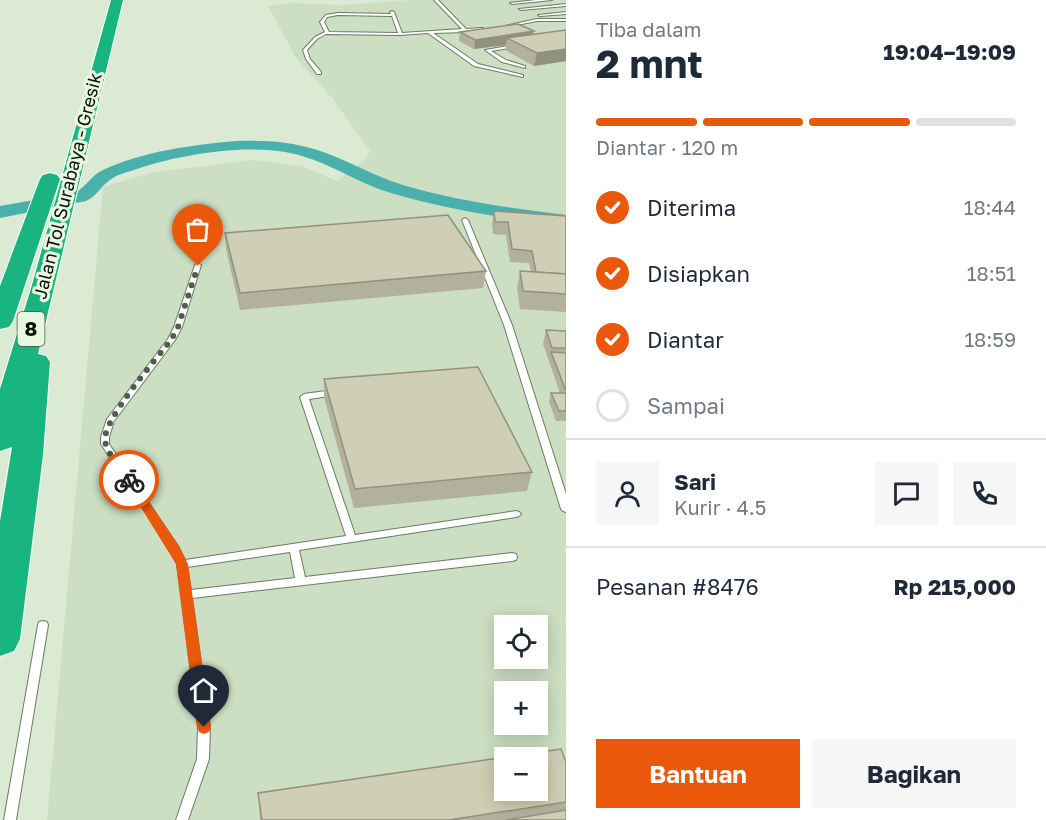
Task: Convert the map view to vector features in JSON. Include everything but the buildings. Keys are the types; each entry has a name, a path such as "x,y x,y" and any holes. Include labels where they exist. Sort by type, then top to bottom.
{"highway":[{"name":"Jalan Tol Surabaya - Gresik","path":"73,104 106,0"},
{"name":"Jalan Tol Surabaya - Gresik","path":"0,321 49,216 117,0"},
{"name":"Jalan Tol Surabaya - Gresik","path":"54,168 57,188"},
{"name":"Jalan Tol Surabaya - Gresik","path":"0,441 44,285 49,216"},
{"path":"0,639 27,455 44,285"}],"lane":[{"path":"436,0 466,31"},
{"path":"510,1 550,0"},
{"path":"510,1 537,20"},
{"path":"521,9 566,5"},
{"path":"326,33 322,22 329,15 392,14 400,34"},
{"path":"531,16 566,14"},
{"path":"504,27 537,20 566,20"},
{"path":"319,73 308,59 305,50 316,38 326,33 400,34 485,29"},
{"path":"430,33 476,65 521,76"},
{"path":"521,45 487,50 504,61 523,67"},
{"path":"465,220 508,325 566,509"},
{"path":"182,820 203,759 204,738 182,564 175,549 105,444 105,437 110,420 171,340 178,327 198,266"},
{"path":"338,392 304,397 352,539"},
{"path":"182,564 516,514"},
{"path":"294,548 301,581"},
{"path":"186,595 512,557"},
{"path":"10,820 43,625"}],"shaded area":[{"path":"412,0 566,0 566,820 47,820 103,187 154,172 255,160 301,166 337,181 365,160 370,151 332,98 296,58 268,6 291,3 343,5"}],"waterway":[{"path":"0,212 80,197 88,193 107,174 145,161 214,148 277,146 308,152 381,184 417,195 481,208 566,221"}],"way so far":[{"path":"129,480 105,444 110,420 171,340 178,327 198,266"}],"route":[{"path":"129,480 175,549 182,564 204,727"}]}
